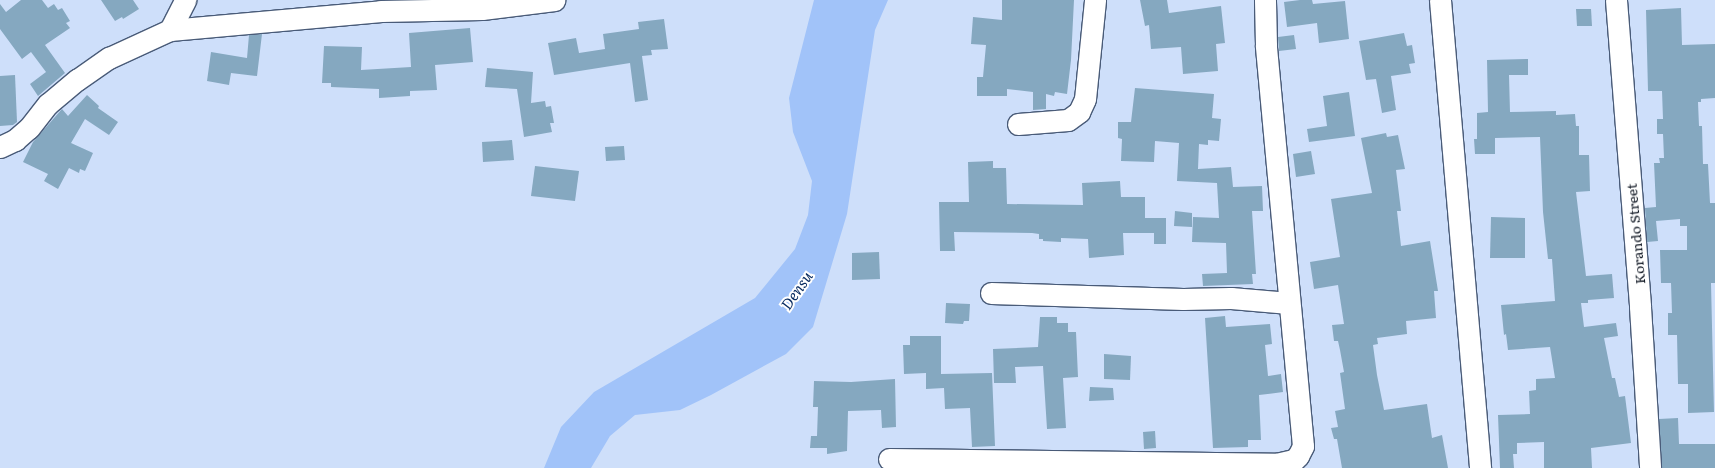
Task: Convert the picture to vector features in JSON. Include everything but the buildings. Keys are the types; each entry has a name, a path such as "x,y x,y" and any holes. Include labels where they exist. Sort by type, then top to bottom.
{"street":[{"path":"170,30 185,0"},
{"path":"0,147 15,140 29,128 48,104 77,80 109,58 170,30 381,11 554,0"},
{"path":"1018,124 1068,120 1079,112 1085,99 1095,0"},
{"path":"889,458 1276,464 1294,460 1303,446 1266,45 1265,0"},
{"path":"1440,0 1480,468"},
{"name":"Korando Street","path":"1616,0 1640,307 1650,468"},
{"path":"991,292 1183,299 1230,298 1289,303"}],"water":[{"name":"Densu","path":"814,0 888,0 875,30 847,214 813,327 786,354 711,395 680,410 635,415 610,436 591,468 544,468 561,427 594,392 755,298 795,249 808,215 812,181 793,132 789,98"}]}
